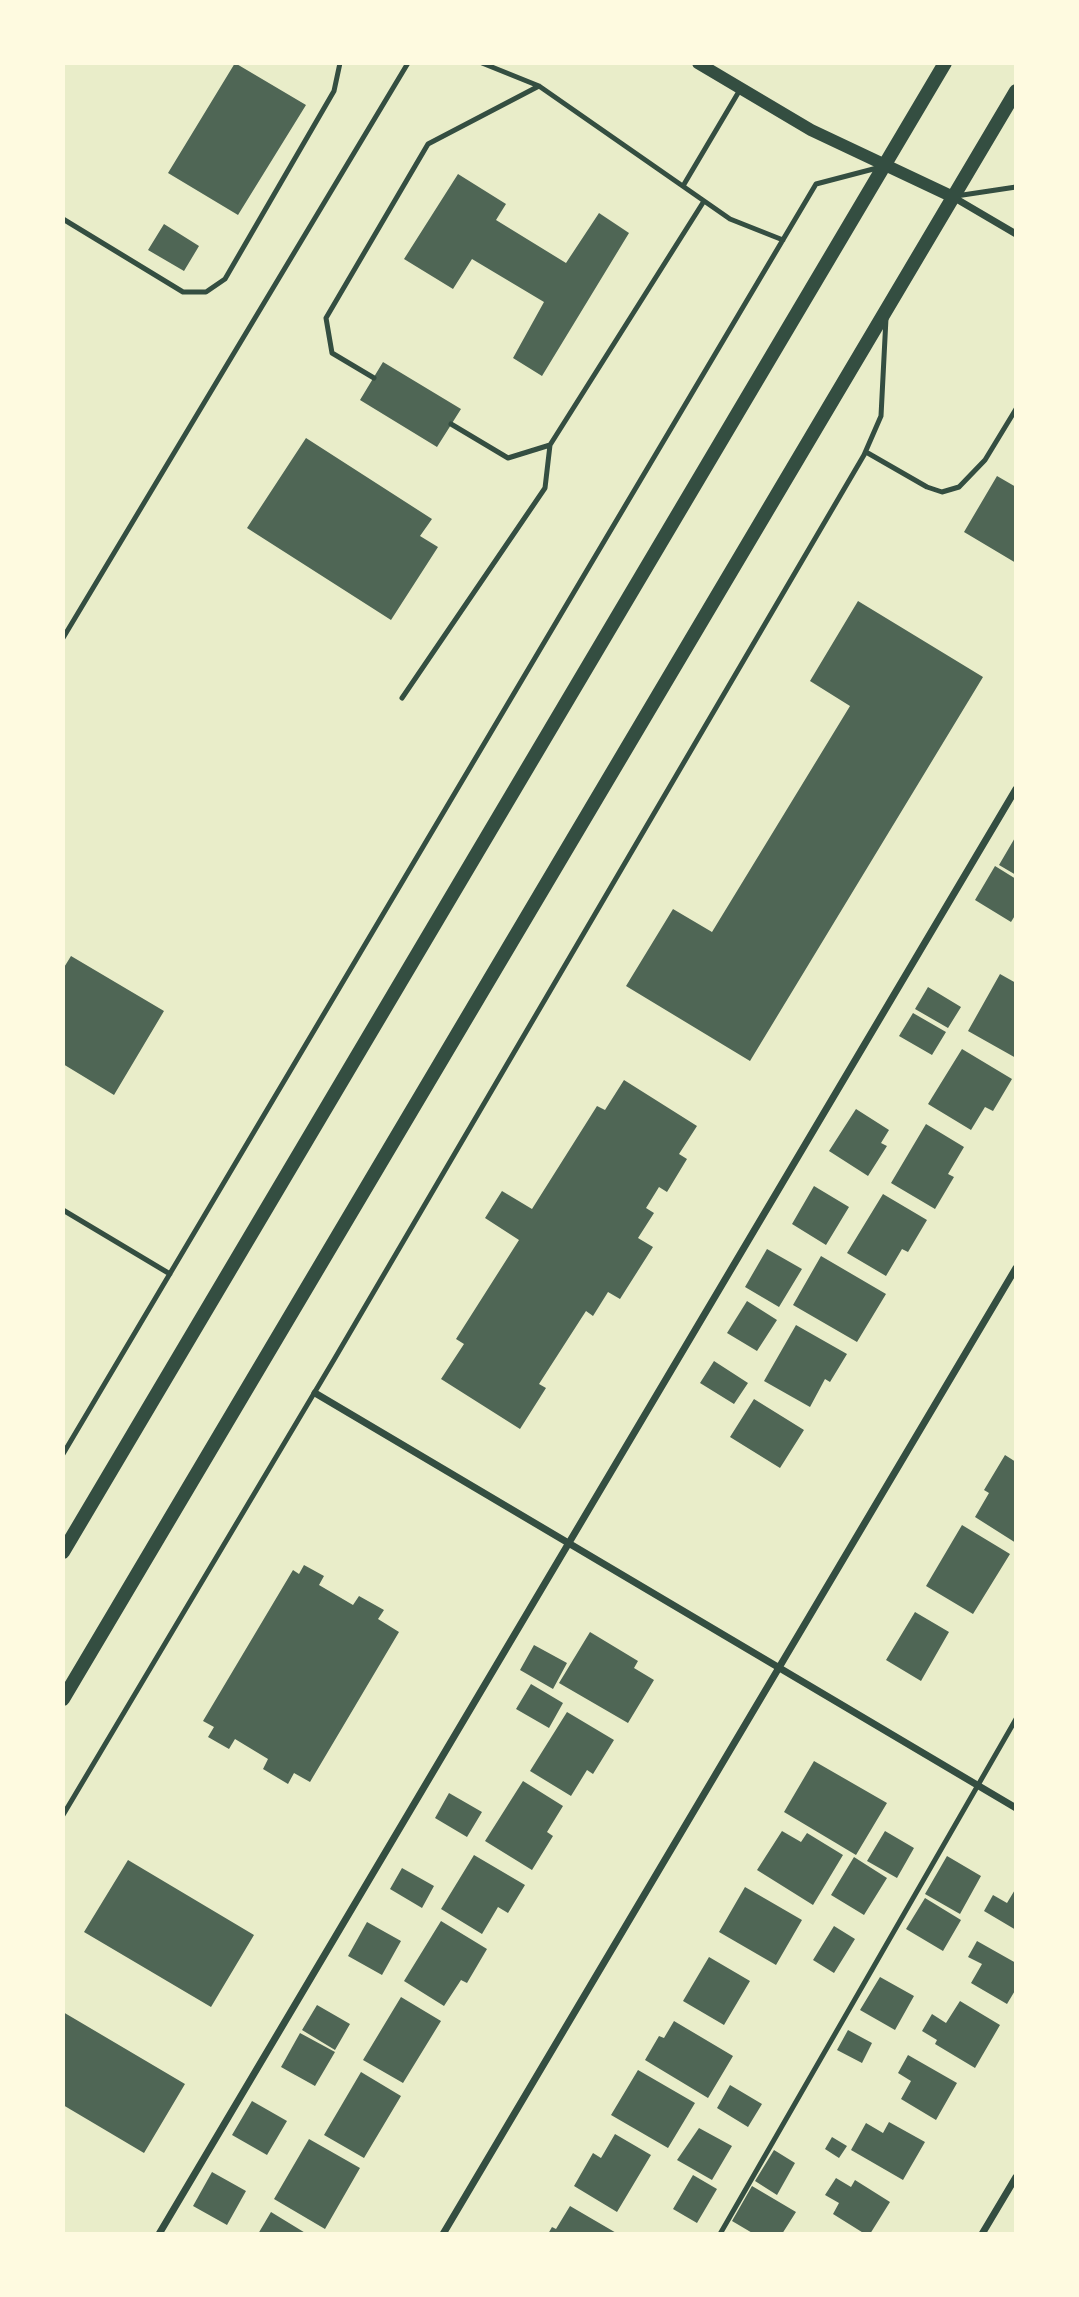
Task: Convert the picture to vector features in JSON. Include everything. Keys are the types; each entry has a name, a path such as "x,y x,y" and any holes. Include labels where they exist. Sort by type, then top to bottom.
{"main road":[{"path":"63,1552 945,63"},
{"path":"63,1699 1016,91"}],"street":[{"path":"698,63 811,130 953,197 1016,234"},
{"path":"159,2234 1016,789"},
{"path":"443,2234 1016,1268"},
{"path":"314,1393 1016,1808"},
{"path":"982,2234 1016,2177"}],"lane":[{"path":"63,219 183,292 206,292 225,279 334,91 340,63"},
{"path":"63,638 408,63"},
{"path":"482,63 539,86 730,219 783,240"},
{"path":"374,378 332,353 327,318 428,144 539,86"},
{"path":"683,186 741,88"},
{"path":"63,1454 816,184 884,166"},
{"path":"953,197 1016,187"},
{"path":"402,698 545,488 550,445 704,201"},
{"path":"63,1815 866,452 881,416 887,312"},
{"path":"866,452 927,487 942,492 958,487 985,460 1016,409"},
{"path":"451,424 508,458 550,445"},
{"path":"63,1210 170,1274"},
{"path":"720,2234 1016,1719"}],"building":[{"path":"235,63 306,105 238,215 168,173"},
{"path":"458,174 506,204 496,220 566,263 599,213 629,233 542,376 513,358 544,302 472,259 453,289 404,259"},
{"path":"164,224 199,246 184,271 148,250"},
{"path":"383,362 461,409 437,447 360,400"},
{"path":"306,438 432,519 420,536 438,547 391,620 247,528"},
{"path":"997,476 1016,487 1016,563 964,532"},
{"path":"858,601 983,677 750,1061 626,986 673,909 712,932 850,706 810,681"},
{"path":"1016,836 1016,875 999,865"},
{"path":"995,866 1016,879 1016,914 1011,922 975,900"},
{"path":"71,956 164,1011 114,1095 63,1064 63,969"},
{"path":"1000,974 1016,983 1016,1058 968,1031"},
{"path":"928,987 961,1007 948,1028 915,1009"},
{"path":"913,1013 946,1032 932,1055 899,1036"},
{"path":"962,1049 1012,1079 993,1111 985,1107 971,1130 928,1104"},
{"path":"624,1080 697,1126 679,1154 687,1159 667,1192 659,1187 646,1208 654,1213 638,1238 653,1247 620,1299 608,1292 593,1316 586,1311 539,1384 546,1388 520,1429 441,1379 464,1344 456,1339 519,1240 485,1218 502,1191 532,1209 597,1106 605,1110"},
{"path":"856,1109 889,1130 881,1143 887,1146 868,1176 829,1151"},
{"path":"926,1124 964,1147 948,1174 954,1177 935,1209 891,1183"},
{"path":"814,1186 849,1207 826,1245 792,1224"},
{"path":"883,1194 927,1220 908,1252 902,1249 886,1276 847,1253"},
{"path":"767,1249 802,1269 779,1307 745,1287"},
{"path":"821,1256 886,1294 857,1342 793,1305"},
{"path":"747,1301 777,1320 757,1351 727,1333"},
{"path":"796,1325 847,1354 830,1382 825,1379 810,1407 764,1381"},
{"path":"714,1361 748,1383 734,1404 700,1383"},
{"path":"754,1399 804,1430 780,1468 730,1437"},
{"path":"1005,1455 1016,1462 1016,1543 975,1517 989,1493 984,1490"},
{"path":"962,1525 1010,1554 973,1614 926,1586"},
{"path":"304,1565 324,1576 319,1585 353,1605 359,1596 384,1610 378,1619 399,1632 310,1782 294,1773 288,1784 263,1769 268,1759 235,1739 229,1749 208,1737 214,1727 203,1721 293,1570 299,1574"},
{"path":"915,1612 949,1632 921,1681 886,1660"},
{"path":"590,1632 638,1661 634,1668 654,1680 628,1723 559,1683"},
{"path":"534,1645 567,1663 553,1689 520,1670"},
{"path":"531,1684 563,1703 549,1728 516,1709"},
{"path":"567,1712 614,1740 593,1774 587,1770 571,1796 530,1771"},
{"path":"814,1761 887,1803 856,1855 784,1812"},
{"path":"523,1781 563,1806 547,1832 553,1836 532,1870 485,1841"},
{"path":"449,1793 482,1812 467,1837 435,1818"},
{"path":"782,1831 801,1842 807,1833 843,1855 813,1905 757,1870"},
{"path":"885,1831 914,1848 897,1878 867,1861"},
{"path":"474,1855 525,1885 508,1913 498,1907 482,1934 441,1909"},
{"path":"947,1856 981,1876 960,1914 925,1894"},
{"path":"854,1857 887,1878 864,1915 831,1895"},
{"path":"128,1860 254,1935 211,2007 84,1932"},
{"path":"402,1868 434,1886 422,1908 390,1889"},
{"path":"745,1887 802,1920 776,1965 719,1932"},
{"path":"1016,1888 1016,1930 984,1911 993,1895 1007,1903"},
{"path":"925,1898 961,1920 943,1951 906,1929"},
{"path":"441,1921 487,1949 467,1983 461,1980 444,2006 404,1981"},
{"path":"367,1922 401,1941 382,1975 348,1956"},
{"path":"834,1926 855,1939 834,1973 813,1960"},
{"path":"977,1941 1016,1963 1016,1989 1007,2004 971,1983 982,1964 968,1957"},
{"path":"709,1957 750,1981 724,2025 683,2001"},
{"path":"880,1977 914,1996 895,2030 860,2010"},
{"path":"401,1997 441,2021 403,2083 363,2060"},
{"path":"960,2001 1000,2025 975,2068 935,2044 937,2040 922,2031 932,2014 946,2023"},
{"path":"317,2005 350,2024 335,2050 302,2030"},
{"path":"63,2012 185,2084 144,2153 63,2105"},
{"path":"674,2021 733,2056 708,2098 645,2060 659,2036 664,2038"},
{"path":"848,2030 872,2043 862,2063 837,2050"},
{"path":"300,2033 335,2052 315,2086 281,2067"},
{"path":"908,2055 957,2083 936,2120 901,2099 911,2081 898,2073"},
{"path":"638,2070 695,2103 668,2148 611,2115"},
{"path":"361,2072 401,2096 364,2158 324,2135"},
{"path":"730,2085 762,2104 748,2127 717,2108"},
{"path":"252,2101 287,2121 267,2155 232,2135"},
{"path":"889,2122 925,2142 903,2180 851,2150 866,2123 883,2133"},
{"path":"699,2128 732,2146 712,2180 677,2160"},
{"path":"615,2134 651,2155 617,2212 574,2186 593,2153 601,2158"},
{"path":"832,2137 847,2146 839,2158 825,2149"},
{"path":"309,2139 360,2168 325,2229 274,2199"},
{"path":"774,2150 795,2163 777,2195 755,2181"},
{"path":"212,2172 246,2191 227,2225 193,2206"},
{"path":"693,2175 717,2189 697,2223 673,2209"},
{"path":"836,2178 851,2187 855,2180 890,2202 870,2234 865,2234 833,2214 839,2203 825,2195"},
{"path":"752,2186 796,2212 782,2234 754,2234 732,2221"},
{"path":"570,2206 618,2234 548,2234 552,2227 556,2229"},
{"path":"271,2212 307,2234 258,2234"}]}
